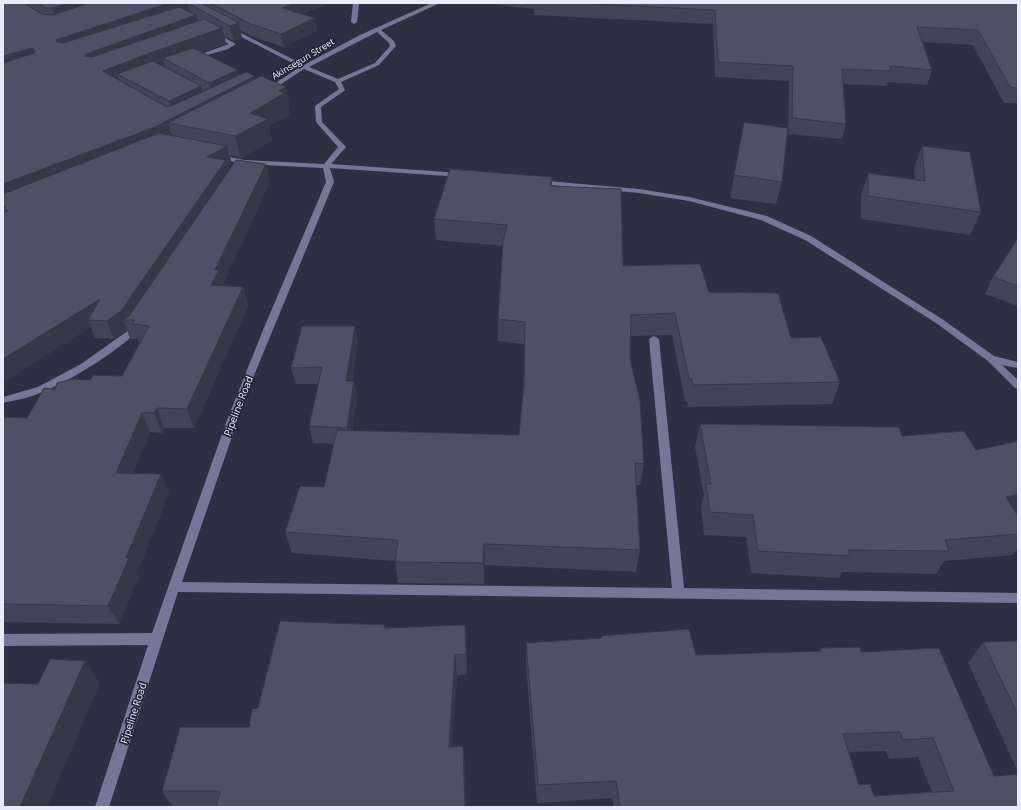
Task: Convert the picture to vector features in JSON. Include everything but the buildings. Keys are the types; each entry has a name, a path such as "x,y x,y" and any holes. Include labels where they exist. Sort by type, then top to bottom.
{"street":[{"path":"354,22 356,3"},
{"name":"Akinsegun Street","path":"261,96 304,67 377,29 437,3"},
{"path":"226,28 304,67 338,81 342,90 318,106 319,122 342,147 326,166"},
{"path":"338,81 377,64 394,46 392,42 377,29"},
{"path":"186,61 226,48 233,44 209,31 202,31"},
{"path":"200,56 207,60"},
{"path":"208,155 243,166 326,166 470,175"},
{"name":"Pipeline Road","path":"102,807 157,639 232,421 330,182 326,166"},
{"path":"533,181 660,194 720,206 764,218 808,238 939,322 991,359 1018,386"},
{"path":"3,400 41,389 84,366 132,332 141,319"},
{"path":"654,339 678,593"},
{"path":"991,359 1018,365"},
{"path":"175,587 1018,598"},
{"path":"3,640 157,639"}]}
